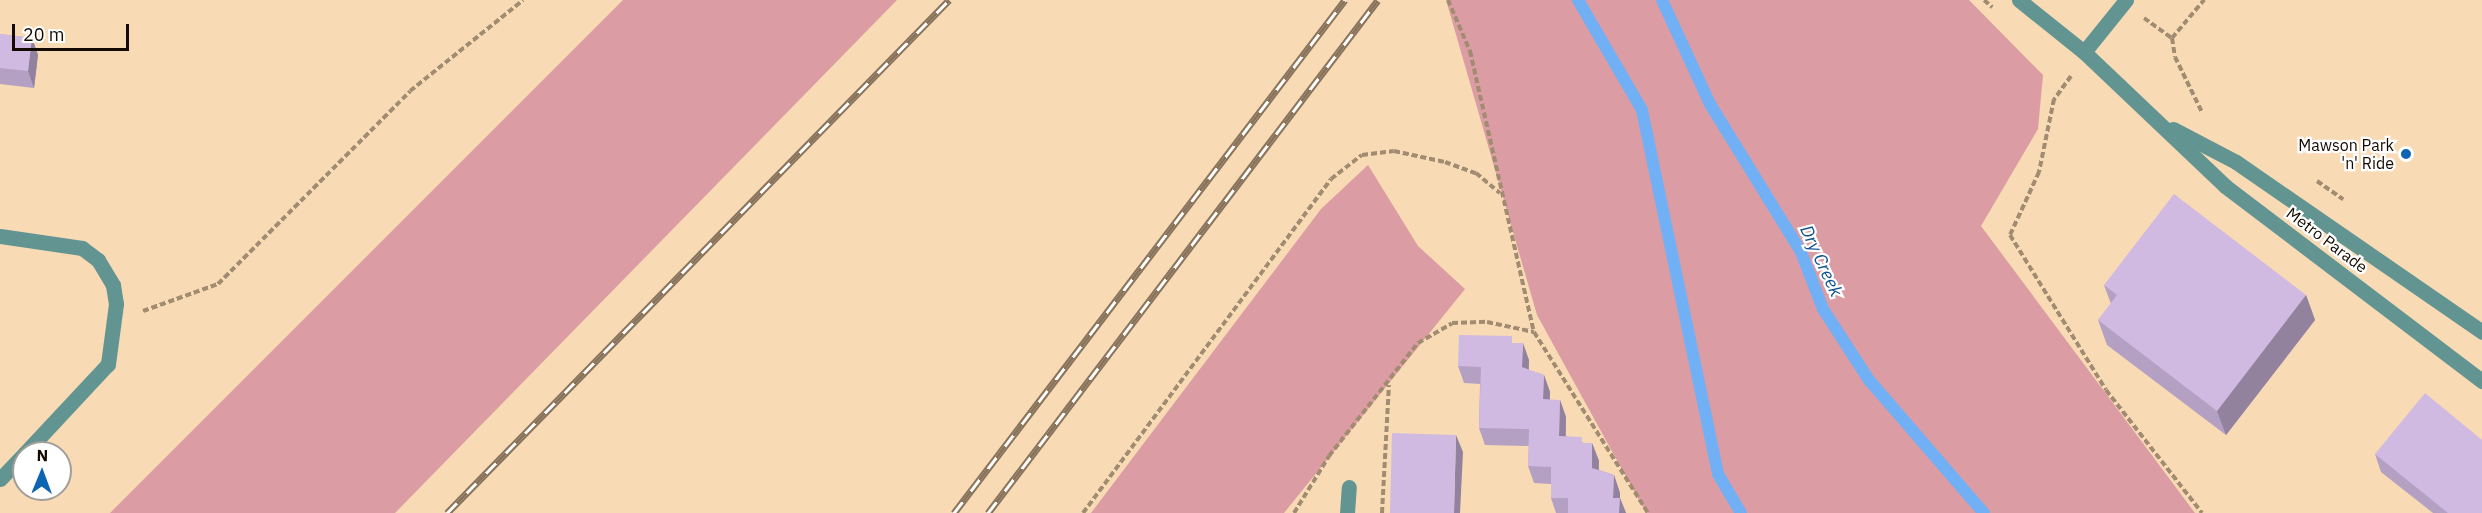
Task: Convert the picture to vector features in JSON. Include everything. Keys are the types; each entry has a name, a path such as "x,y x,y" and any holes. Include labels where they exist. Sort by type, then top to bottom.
{"street":[{"name":"Metro Parade","path":"2019,0 2084,52 2224,186 2482,381"},
{"path":"2084,52 2126,0"},
{"name":"Metro Parade","path":"2157,120 2236,162 2482,332"},
{"path":"0,236 56,241 98,260 113,285 115,321 108,364 37,441"},
{"path":"0,479 12,467"},
{"path":"1347,513 1348,487"}],"path":[{"path":"115,321 218,284 410,91 523,0"},
{"path":"1448,0 1470,51 1500,193 1513,224 1534,332 1648,513"},
{"path":"2172,38 2204,0"},
{"path":"2084,52 2054,99 2039,172 2010,235 2106,390 2202,513"},
{"path":"1083,513 1331,179 1362,155 1394,151 1445,162 1476,172 1500,193"},
{"path":"1293,513 1329,456 1389,385 1418,343 1452,323 1487,322 1534,332"},
{"path":"1382,513 1389,385"}],"shaded area":[{"path":"623,0 897,0 395,513 110,513"},
{"path":"1446,0 1969,0 2043,75 2038,129 1981,226 2195,513 1646,513 1537,315"},
{"path":"1368,165 1418,246 1465,289 1284,513 1091,513 1321,209"}],"building":[{"path":"0,34 32,38 28,71 0,68"},
{"path":"2174,194 2306,295 2217,411 2098,320 2117,295 2104,285"},
{"path":"1459,335 1512,336 1512,343 1523,343 1522,367 1544,375 1543,399 1560,400 1559,436 1582,437 1582,443 1592,443 1592,468 1614,475 1613,498 1620,498 1619,513 1568,513 1568,498 1551,498 1551,467 1528,466 1529,429 1479,428 1481,367 1458,366"},
{"path":"2425,393 2482,440 2482,513 2448,513 2375,454"},
{"path":"1392,433 1456,435 1454,513 1390,513"}],"waterway":[{"name":"Dry Creek","path":"1578,0 1642,110 1718,474 1741,513"},
{"name":"Dry Creek","path":"1662,0 1710,104 1801,252 1823,309 1869,380 1984,513"}],"railway":[{"path":"447,513 949,0"},
{"path":"954,513 1345,0"},
{"path":"988,513 1378,0"}],"place":[{"name":"Mawson Park 'n' Ride","path":"2406,154"}]}
